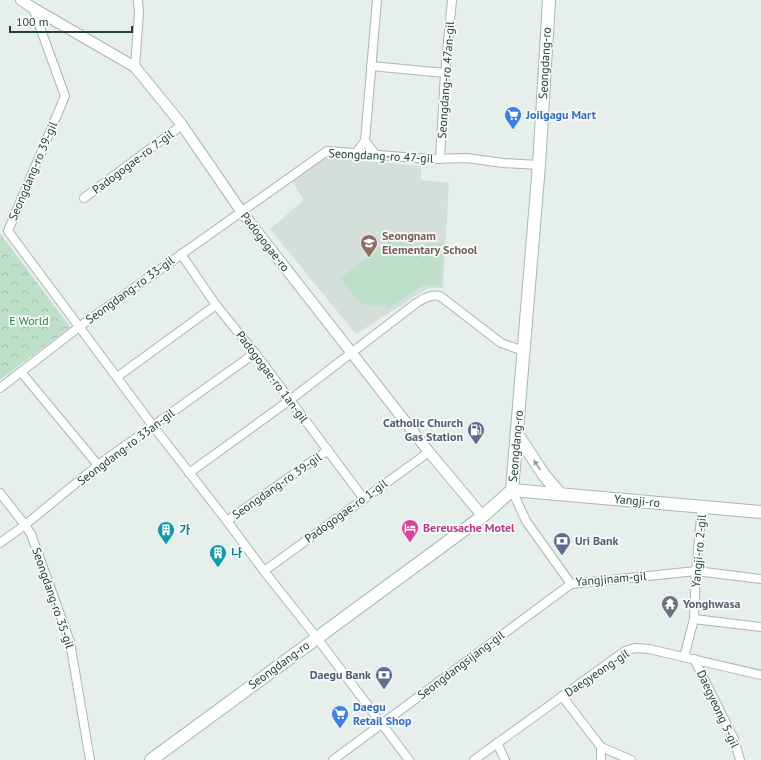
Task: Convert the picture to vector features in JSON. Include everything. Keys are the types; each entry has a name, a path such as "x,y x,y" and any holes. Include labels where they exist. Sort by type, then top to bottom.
{"main road":[{"name":"Seongdang-ro","path":"151,760 483,516 512,490 539,165 549,0"},
{"path":"517,434 544,474 560,494"},
{"name":"Yangji-ro","path":"512,490 761,512"}],"street":[{"path":"135,67 139,13 138,0"},
{"path":"356,153 365,140 377,0"},
{"name":"Seongdang-ro 47an-gil","path":"440,159 445,73 452,0"},
{"name":"Padogogae-ro","path":"28,3 135,67 182,125 241,211 429,452 483,516"},
{"name":"Seongdang-ro 39-gil","path":"28,3 65,96 8,231 153,426 317,638"},
{"path":"371,66 445,73"},
{"name":"Padogogae-ro 7-gil","path":"84,198 182,125"},
{"path":"365,140 375,154"},
{"name":"Seongdang-ro 47-gil","path":"241,211 327,151 440,159 467,158 503,163 539,165"},
{"name":"Seongdang-ro 33-gil","path":"0,388 79,327 241,211"},
{"name":"Padogogae-ro 1an-gil","path":"181,254 216,304 255,353 364,499"},
{"path":"189,473 290,400 415,304 427,297 435,295 440,296 501,343 524,351"},
{"path":"117,377 216,304"},
{"name":"Seongdang-ro 33an-gil","path":"0,543 25,525 98,465 255,353"},
{"path":"21,372 98,465"},
{"name":"Seongdang-ro 39-gil","path":"228,521 328,450"},
{"name":"Padogogae-ro 1-gil","path":"264,571 429,452"},
{"name":"Yangjinam-gil","path":"512,490 526,521 571,584 696,571 761,579"},
{"name":"Seongdang-ro 35-gil","path":"0,493 31,534 70,642 90,760"},
{"name":"Yangji-ro 2-gil","path":"684,657 694,619 696,571 702,507"},
{"name":"Seongdangsijang-gil","path":"333,760 571,584"},
{"path":"694,619 761,627"},
{"path":"317,638 408,760"},
{"name":"Daegyeong-gil","path":"474,760 625,651 635,648 649,649 761,675"},
{"name":"Daegyeong 5-gil","path":"694,659 734,739 740,760"},
{"path":"562,696 601,747 631,760"},
{"path":"498,743 505,760"},
{"path":"601,747 601,760"}],"shaded area":[{"name":"Seongnam Elementary School","path":"327,157 421,166 421,180 449,183 443,288 428,288 356,334 270,229 304,200 292,181"}],"green space":[{"name":"E World","path":"0,233 70,327 0,380"},
{"path":"396,236 400,242 408,243 414,246 422,258 425,258 426,243 444,243 441,286 424,285 389,308 384,304 369,306 363,304 353,295 340,278"}],"place":[{"name":"Joilgagu Mart","path":"513,130"},
{"name":"Seongnam Elementary School","path":"369,258"},
{"name":"Catholic Church Gas Station","path":"476,445"},
{"name":"Bereusache Motel","path":"410,543"},
{"name":"가","path":"166,545"},
{"name":"Uri Bank","path":"562,556"},
{"name":"나","path":"218,568"},
{"name":"Yonghwasa","path":"670,619"},
{"name":"Daegu Bank","path":"384,690"},
{"name":"Daegu Retail Shop","path":"340,729"}]}
